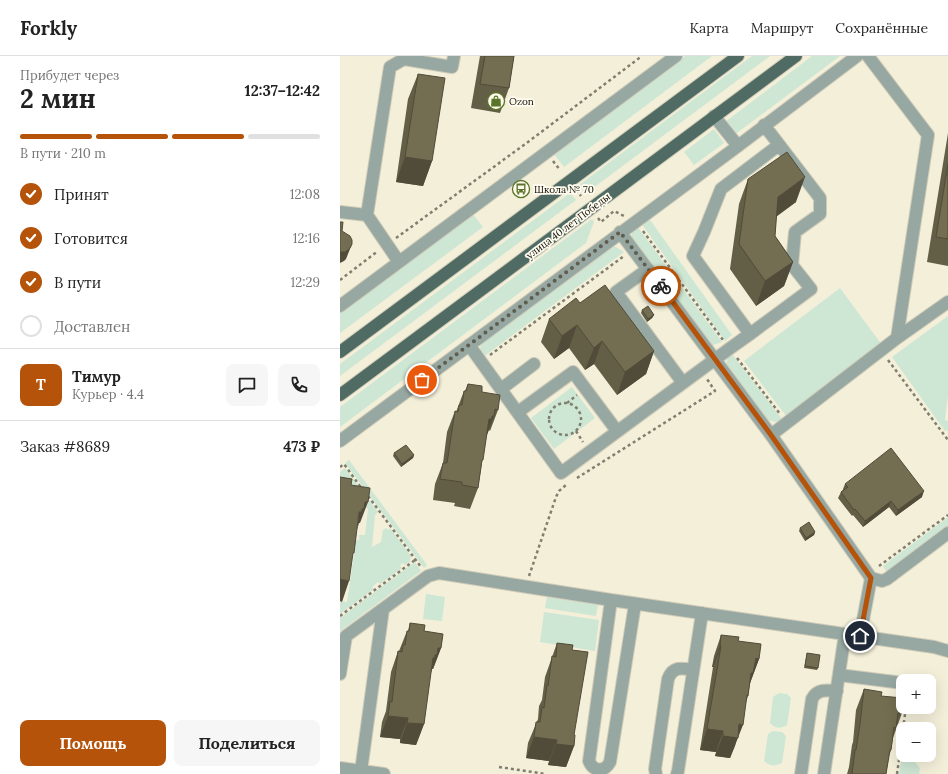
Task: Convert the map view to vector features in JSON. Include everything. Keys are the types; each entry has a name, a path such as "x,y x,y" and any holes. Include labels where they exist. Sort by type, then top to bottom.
{"main road":[{"path":"340,352 738,56"},
{"name":"улица 40 лет Победы","path":"340,395 796,56"}],"street":[{"path":"399,262 367,215 390,67 404,59 452,67 454,56"},
{"path":"340,306 676,56"},
{"path":"340,441 857,56"},
{"path":"868,56 928,135 898,338"},
{"path":"714,116 738,146"},
{"path":"469,345 561,473 811,289 792,265 795,232 820,214 820,198 764,125"},
{"path":"750,334 693,256 721,189 779,145"},
{"path":"340,212 367,215"},
{"path":"620,232 771,435 871,578 882,581 887,579 948,533"},
{"path":"648,269 616,292 683,383"},
{"path":"771,435 898,338 948,302"},
{"path":"501,389 534,364"},
{"path":"518,412 573,372 617,432"},
{"path":"340,674 343,638 428,576 439,573 635,604 934,647 948,651"},
{"path":"860,636 871,578"},
{"path":"611,600 589,761 591,765 599,769 608,767 610,762 635,604"},
{"path":"361,771 383,609"},
{"path":"677,774 702,613"},
{"path":"824,774 845,634"},
{"path":"656,774 655,769 668,679 670,674 675,670 681,668 693,670"},
{"path":"839,675 896,683"},
{"path":"801,774 812,700 820,691 837,691"},
{"path":"340,768 384,774"}],"path":[{"path":"340,280 642,56"},
{"path":"596,215 601,222 614,211 636,221 729,349 787,423"},
{"path":"485,359 633,250"},
{"path":"886,358 947,435 948,440"},
{"path":"575,479 715,391 701,369"},
{"path":"564,403 571,404 577,408 580,413 581,420 580,426 576,432 569,435 556,433 549,422 553,409 564,403"},
{"path":"576,432 583,442"},
{"path":"340,467 344,464 363,490"},
{"path":"525,587 556,497 559,491 569,483"},
{"path":"368,496 423,570"},
{"path":"881,569 879,566 948,515"},
{"path":"340,616 415,560"},
{"path":"897,774 899,762"},
{"path":"499,767 546,774"}],"green space":[{"path":"685,56 712,56 564,167 554,154"},
{"path":"752,56 770,56 585,194 579,185"},
{"path":"812,56 840,56 734,135 725,122"},
{"path":"714,129 724,143 694,165 684,152"},
{"path":"570,193 576,200 340,376 340,364"},
{"path":"472,213 483,227 340,333 340,312"},
{"path":"648,217 732,335 725,341 641,223"},
{"path":"592,219 594,222 586,243 340,427 340,407"},
{"path":"637,226 722,342 708,345 631,240 632,233"},
{"path":"609,247 616,247 624,252 483,357 480,349 483,341"},
{"path":"840,288 882,345 787,417 744,361"},
{"path":"948,316 948,395 945,420 948,421 948,430 945,431 892,357"},
{"path":"732,354 782,419 776,422 767,420 726,365 728,357"},
{"path":"572,387 595,418 554,449 531,418"},
{"path":"349,460 427,565 424,568 345,463"},
{"path":"345,468 378,512 375,515 372,547 381,542 383,530 386,528 388,530 390,528 411,556 410,562 405,565 402,563 400,566 402,568 380,584 378,582 372,587 374,589 340,614 340,601 347,602 356,540 359,540 359,535 365,535 368,508 347,505 340,498 340,472"},
{"path":"948,517 948,528 888,572 886,571 883,566"},
{"path":"415,562 421,571 340,631 340,618"},
{"path":"426,594 445,597 442,621 423,619"},
{"path":"547,597 598,605 596,616 545,608"},
{"path":"544,612 599,620 595,651 540,642"},
{"path":"779,693 787,694 791,698 787,725 778,728 770,723 773,697"},
{"path":"773,731 782,732 786,736 782,763 777,765 769,764 764,761 768,734"},
{"path":"901,762 915,762 920,768 919,774 899,774"}],"building":[{"path":"485,56 514,56 509,88 480,84"},
{"path":"418,74 445,78 432,161 405,157"},
{"path":"787,152 805,177 778,197 775,236 793,262 765,281 739,244 748,179"},
{"path":"948,164 948,239 936,237"},
{"path":"340,222 343,222 342,231 350,236 352,240 350,248 345,252 340,252"},
{"path":"605,285 654,351 625,372 602,341 594,348 577,325 562,336 549,319 576,298 580,303"},
{"path":"648,306 654,315 648,319 642,310"},
{"path":"468,384 482,386 482,392 500,395 498,410 495,409 494,416 492,416 492,419 489,419 478,488 462,485 462,482 440,479 443,463 447,463 455,411 458,412 459,405 462,405 464,391 466,391"},
{"path":"406,445 414,455 402,464 394,453"},
{"path":"891,448 924,491 898,510 891,501 865,521 855,509 854,510 841,492 848,487 845,484"},
{"path":"340,477 352,479 351,485 370,488 368,502 365,502 362,512 359,512 349,581 340,579"},
{"path":"809,522 815,532 806,538 800,528"},
{"path":"410,623 425,625 424,631 443,634 441,648 438,648 437,655 433,658 424,724 407,723 408,718 388,716 390,701 392,702 398,651 402,652 403,645 405,645"},
{"path":"721,635 739,637 738,641 761,644 759,659 756,658 753,673 751,673 743,725 739,724 738,738 723,736 723,731 707,729 721,646"},
{"path":"557,643 573,645 572,650 588,652 574,735 574,746 556,744 557,740 534,737 536,722 540,722 542,707 544,708 552,656 556,657"},
{"path":"807,653 820,655 818,668 805,666"},
{"path":"864,689 882,692 881,696 896,697 896,714 898,714 896,728 894,727 886,774 852,774"}],"way so far":[{"path":"422,380 620,232 661,286"}],"place":[{"name":"Ozon","path":"496,101"},
{"name":"Школа № 70","path":"521,189"}],"route":[{"path":"661,286 771,435 871,578 860,636"}]}
